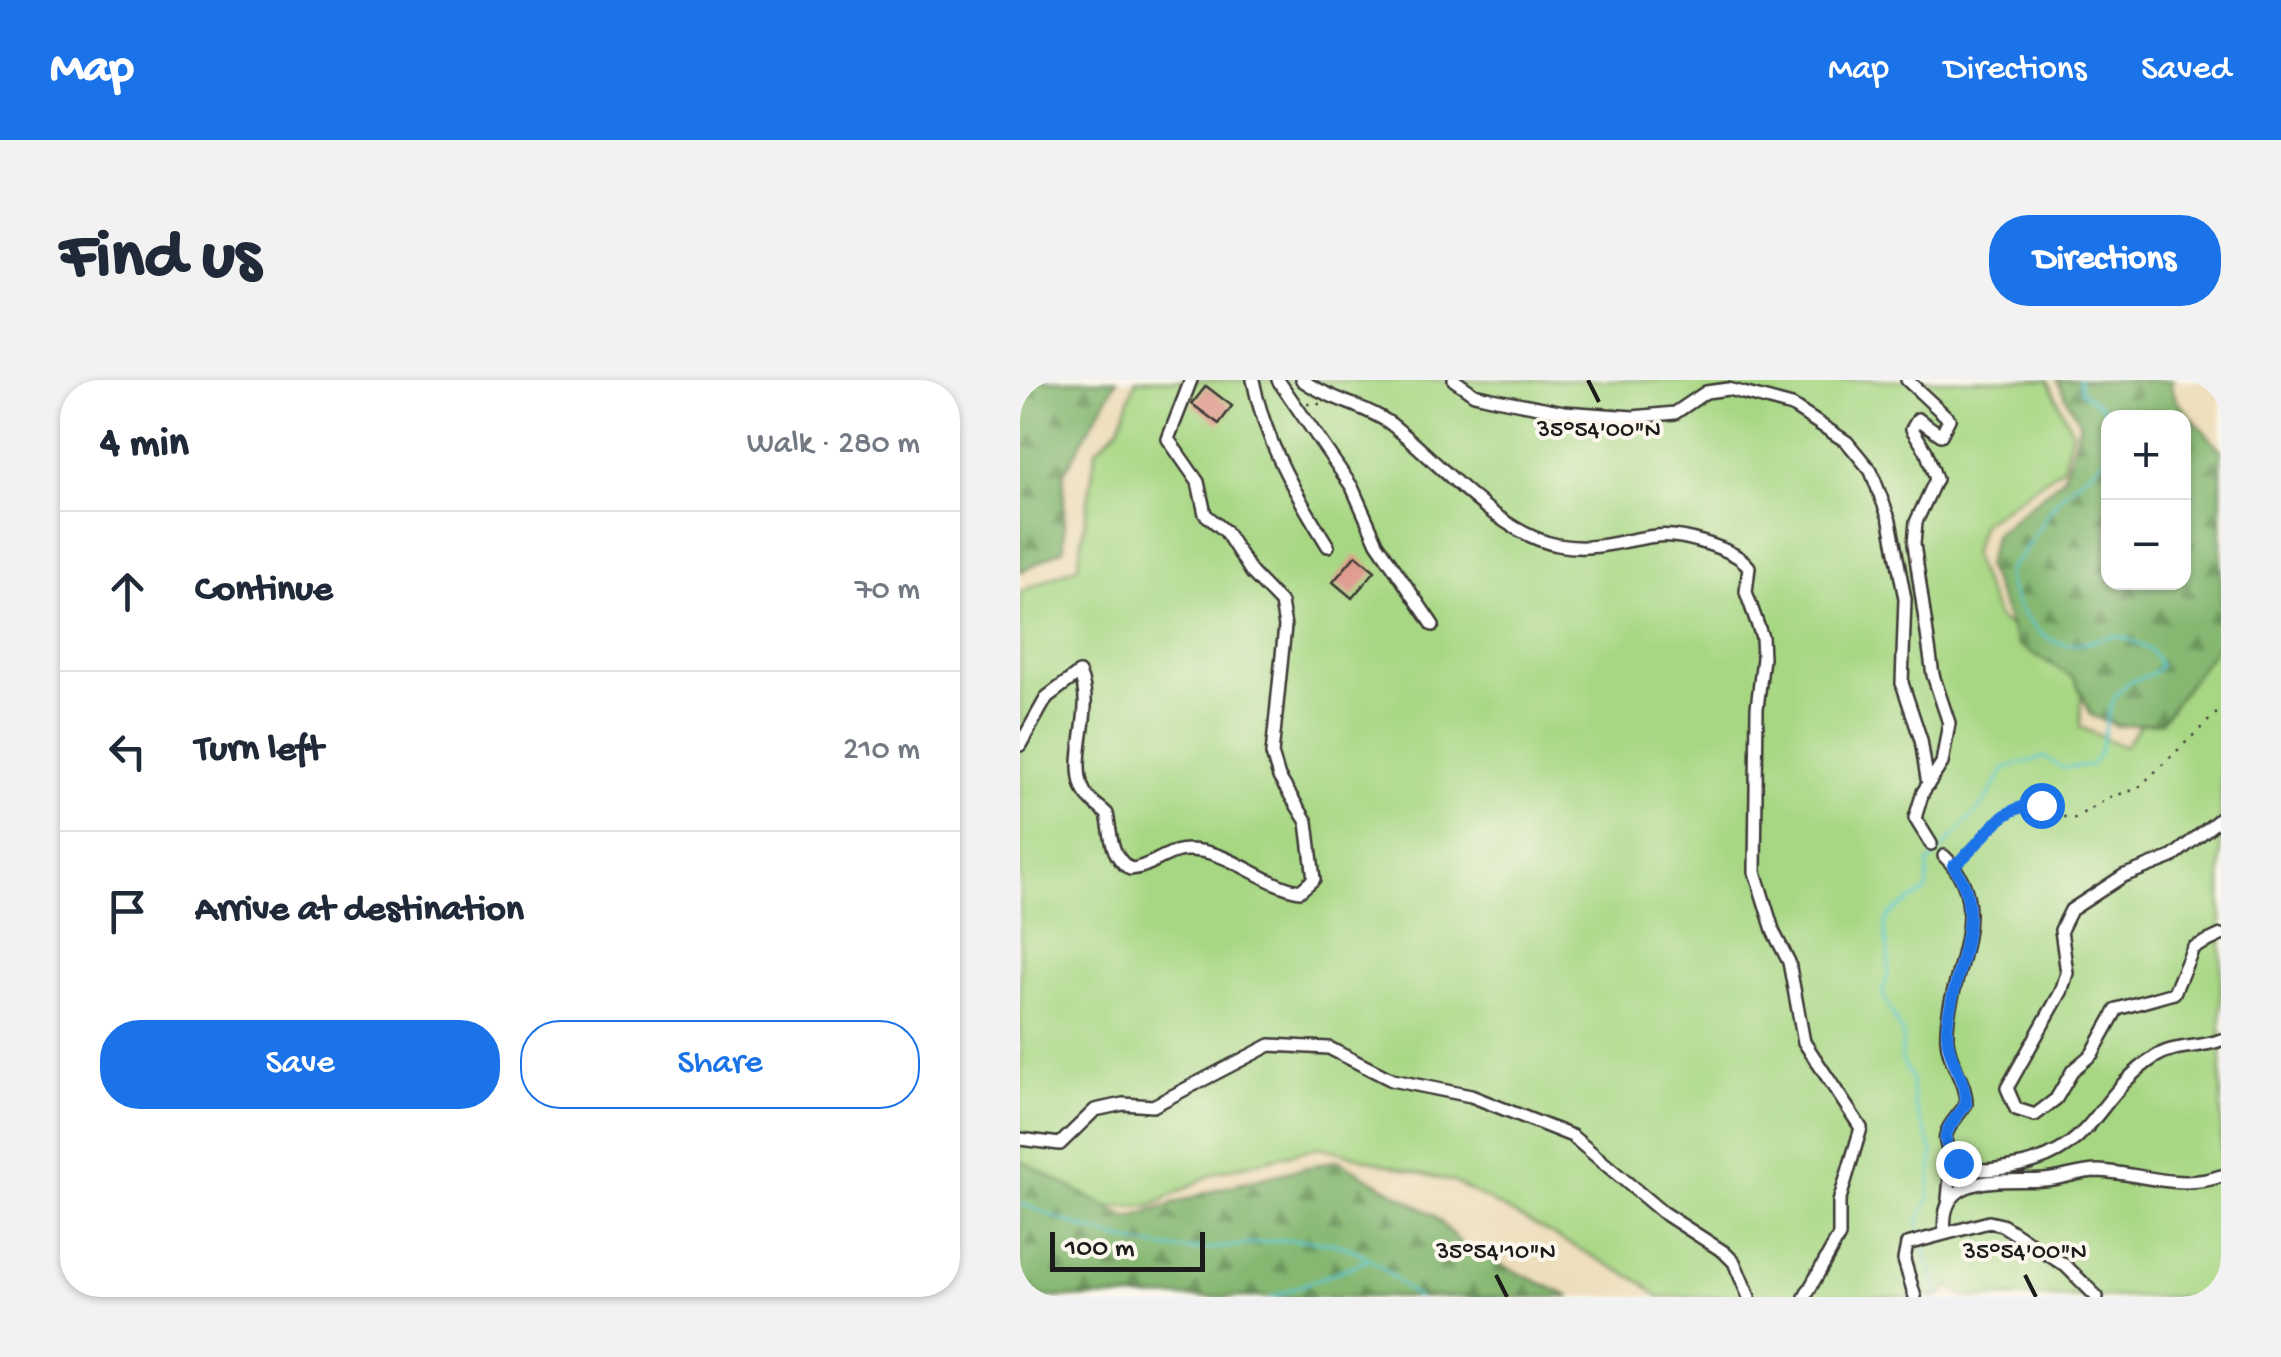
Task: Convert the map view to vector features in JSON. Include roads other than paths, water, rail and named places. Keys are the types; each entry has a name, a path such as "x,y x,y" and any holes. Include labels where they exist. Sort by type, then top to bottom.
{"lane":[{"path":"1020,745 1047,697 1079,673 1086,716 1080,781 1087,797 1106,814 1111,846 1120,863 1130,870 1140,868 1185,850 1239,865 1288,889 1300,891 1314,879 1307,822 1279,778 1272,754 1285,626 1281,602 1252,573 1225,531 1204,514 1198,482 1168,439 1191,380"},
{"path":"1253,380 1260,420 1286,476 1328,546"},
{"path":"1278,380 1352,487 1377,542 1433,625"},
{"path":"1302,380 1324,396 1390,423 1482,504 1546,542 1600,549 1656,536 1672,537 1736,556 1749,567 1746,592 1762,637 1763,658 1757,708 1755,872 1774,933 1789,962 1804,1042 1851,1107 1860,1128 1839,1202 1839,1236 1805,1297"},
{"path":"1454,380 1491,398 1619,417 1675,413 1706,392 1728,389 1792,406 1847,442 1871,472 1890,521 1904,599 1902,683 1921,740 1928,786"},
{"path":"1907,380 1949,419 1941,435 1918,419 1912,429 1926,451 1936,479 1916,522 1914,544 1933,675 1949,723 1942,762 1914,818 1931,844"},
{"path":"2221,818 2172,857 2124,876 2070,910 2061,930 2067,972 2061,992 2007,1088 2016,1109 2036,1115 2044,1111 2073,1070 2092,1054 2118,1008 2174,993 2193,948 2221,935"},
{"path":"1945,1232 1952,1157 1945,1139 1946,1126 1966,1104 1966,1090 1949,1054 1947,1024 1968,944 1965,887 1948,861"},
{"path":"1952,1157 1979,1171 2055,1156 2084,1134 2120,1085 2154,1058 2176,1047 2202,1047 2221,1040"},
{"path":"1020,1139 1060,1144 1095,1110 1123,1104 1154,1106 1270,1045 1329,1048 1392,1080 1470,1096 1572,1136 1662,1212 1724,1252 1734,1262 1749,1297"},
{"path":"1948,1199 2004,1178 2049,1180 2092,1171 2191,1184 2221,1176"},
{"path":"1915,1297 1904,1248 1911,1241 1989,1222 2002,1225 2066,1266 2096,1297"}],"waterway":[{"path":"2079,380 2081,391 2106,410"},
{"path":"1920,1235 1918,1223 1929,1199 1933,1152 1914,1104 1911,1078 1901,1059 1903,1035 1882,993 1889,959 1886,920 1927,890 1928,864 1983,805 2005,768 2045,757 2062,768 2091,765 2100,750 2115,697 2127,684 2160,667 2151,651 2129,639 2110,637 2066,644 2044,636 2017,605 2008,581 2007,570 2058,500 2101,461"},
{"path":"1020,1203 1095,1232 1174,1249 1288,1240 1333,1244 1356,1251 1380,1266 1417,1297"},
{"path":"1922,1243 1940,1297"},
{"path":"1272,1297 1368,1260"}]}
